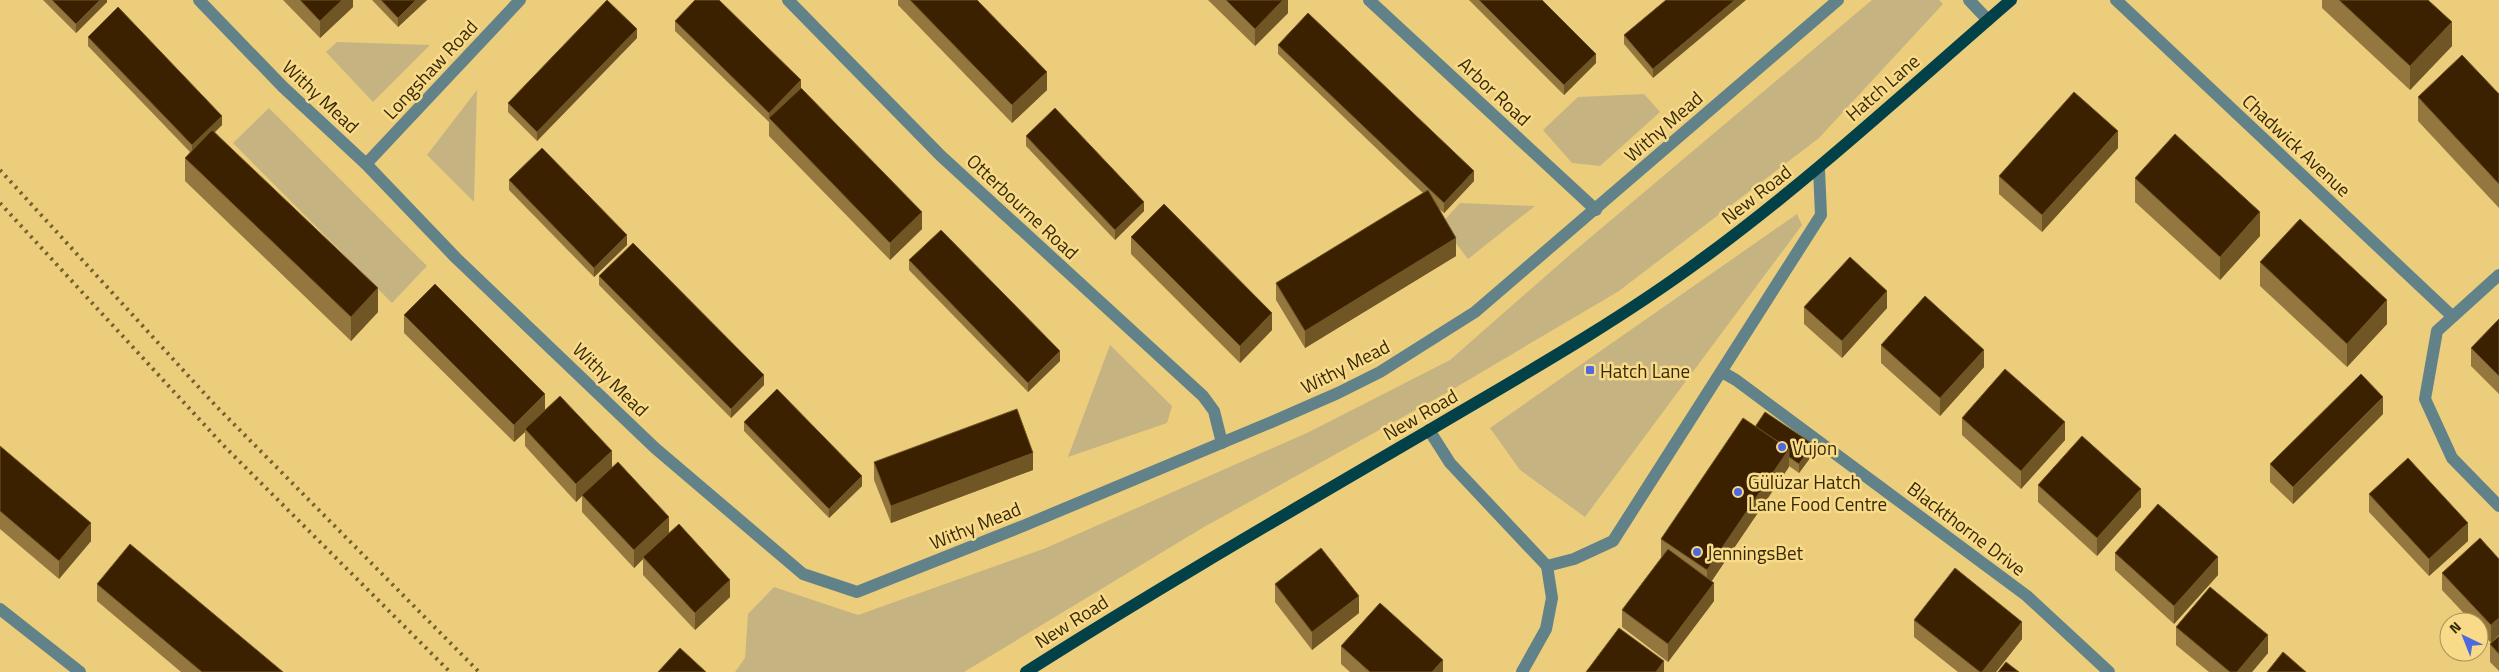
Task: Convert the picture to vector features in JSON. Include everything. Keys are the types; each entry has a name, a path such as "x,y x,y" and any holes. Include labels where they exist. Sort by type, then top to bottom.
{"main road":[{"name":"Hatch Lane","path":"1819,169 2011,0"},
{"name":"New Road","path":"1026,672 1106,621 1517,380 1689,268 1819,169"}],"street":[{"name":"Withy Mead","path":"199,0 283,87 366,164 456,258 655,448 803,574 857,592 1023,526 1338,394 1380,372 1474,312 1596,210 1838,0"},
{"name":"Longshaw Road","path":"366,164 520,0"},
{"name":"Otterbourne Road","path":"788,0 941,156 1203,396 1214,411 1222,442"},
{"name":"Arbor Road","path":"1369,0 1596,210"},
{"path":"1970,0 1988,20"},
{"name":"Chadwick Avenue","path":"2116,0 2452,316"},
{"path":"1547,566 1574,559 1613,541 1821,215 1819,169"},
{"path":"2499,275 2437,331 2425,399 2452,458 2499,506"},
{"name":"Blackthorne Drive","path":"1722,372 1744,386 2027,596 2108,672"},
{"path":"1429,430 1450,463 1547,566 1552,598 1546,629 1522,672"},
{"path":"0,609 80,672"}],"shaded area":[{"path":"1872,0 1939,0 1943,4 1819,138 1619,291 1448,392 1204,527 964,672 735,672 745,658 748,614 774,587 858,615 1046,548 1309,432 1450,360 1572,253"},
{"path":"337,42 430,45 373,102 326,52"},
{"path":"477,90 474,202 427,155"},
{"path":"1644,94 1660,112 1600,166 1572,163 1543,130 1578,97"},
{"path":"269,108 427,266 392,303 233,143"},
{"path":"1460,203 1535,206 1468,259 1441,224"},
{"path":"1797,214 1802,225 1585,517 1520,470 1490,428"},
{"path":"1110,345 1172,406 1167,423 1068,457"}],"building":[{"path":"52,0 100,0 76,24"},
{"path":"300,0 342,0 320,21"},
{"path":"381,0 416,0 398,18"},
{"path":"607,0 637,29 537,132 508,103"},
{"path":"695,0 719,0 801,80 769,113 675,21"},
{"path":"910,0 977,0 1047,72 1012,105"},
{"path":"1226,0 1283,0 1255,29"},
{"path":"1479,0 1542,0 1596,54 1564,85"},
{"path":"1666,0 1735,0 1653,69 1624,35"},
{"path":"2339,0 2428,0 2452,22 2410,66"},
{"path":"118,7 222,116 192,145 88,37"},
{"path":"1308,13 1474,171 1444,203 1278,45"},
{"path":"2462,55 2499,94 2499,184 2418,97"},
{"path":"801,88 922,212 890,243 769,118"},
{"path":"2074,92 2118,131 2042,215 1999,176"},
{"path":"1055,108 1144,202 1115,230 1026,136"},
{"path":"212,130 378,288 351,317 185,158"},
{"path":"2175,134 2260,212 2220,257 2135,178"},
{"path":"542,148 627,235 594,268 509,180"},
{"path":"1428,190 1456,238 1305,331 1276,283"},
{"path":"1164,204 1272,313 1240,346 1131,237"},
{"path":"2300,219 2387,300 2347,344 2260,262"},
{"path":"941,230 1060,351 1028,383 909,260"},
{"path":"633,243 764,375 731,409 599,276"},
{"path":"1850,257 1887,291 1842,341 1804,307"},
{"path":"435,284 545,394 514,425 404,315"},
{"path":"1925,296 1984,350 1940,398 1881,345"},
{"path":"2499,319 2499,376 2471,348"},
{"path":"2005,369 2065,422 2021,471 1962,418"},
{"path":"2361,374 2383,397 2293,487 2270,464"},
{"path":"777,389 862,476 829,509 744,422"},
{"path":"560,396 612,451 576,484 525,429"},
{"path":"1017,409 1033,453 891,506 874,462"},
{"path":"1765,412 1813,444 1799,464 1789,457 1789,449 1755,427"},
{"path":"1743,418 1789,449 1707,570 1661,539"},
{"path":"2082,436 2141,489 2097,538 2038,485"},
{"path":"0,446 91,523 59,561 0,511"},
{"path":"2408,458 2468,523 2429,559 2369,494"},
{"path":"618,462 669,517 634,550 582,495"},
{"path":"2158,504 2218,557 2174,606 2115,553"},
{"path":"679,524 730,580 695,613 643,557"},
{"path":"2480,538 2499,559 2499,618 2491,625 2489,623 2489,612 2479,612 2442,573"},
{"path":"130,544 283,672 202,672 97,584"},
{"path":"1321,548 1359,596 1312,632 1275,584"},
{"path":"1668,549 1714,583 1668,644 1622,610"},
{"path":"1955,568 2022,622 1982,672 1914,620"},
{"path":"2210,587 2268,635 2237,672 2230,672 2176,627"},
{"path":"1380,603 1443,660 1432,672 1370,672 1341,646"},
{"path":"1619,628 1664,661 1656,672 1586,672"},
{"path":"2499,636 2499,654 2490,644"},
{"path":"680,648 706,672 658,672"},
{"path":"2283,652 2306,672 2267,672"},
{"path":"2006,662 2019,672 1998,672"}],"railway":[{"path":"0,170 215,405 479,672"},
{"path":"0,203 223,445 450,672"}],"place":[{"name":"Hatch Lane","path":"1590,370"},
{"name":"Vujon","path":"1782,447"},
{"name":"Gülüzar Hatch Lane Food Centre","path":"1738,492"},
{"name":"JenningsBet","path":"1697,552"}]}
